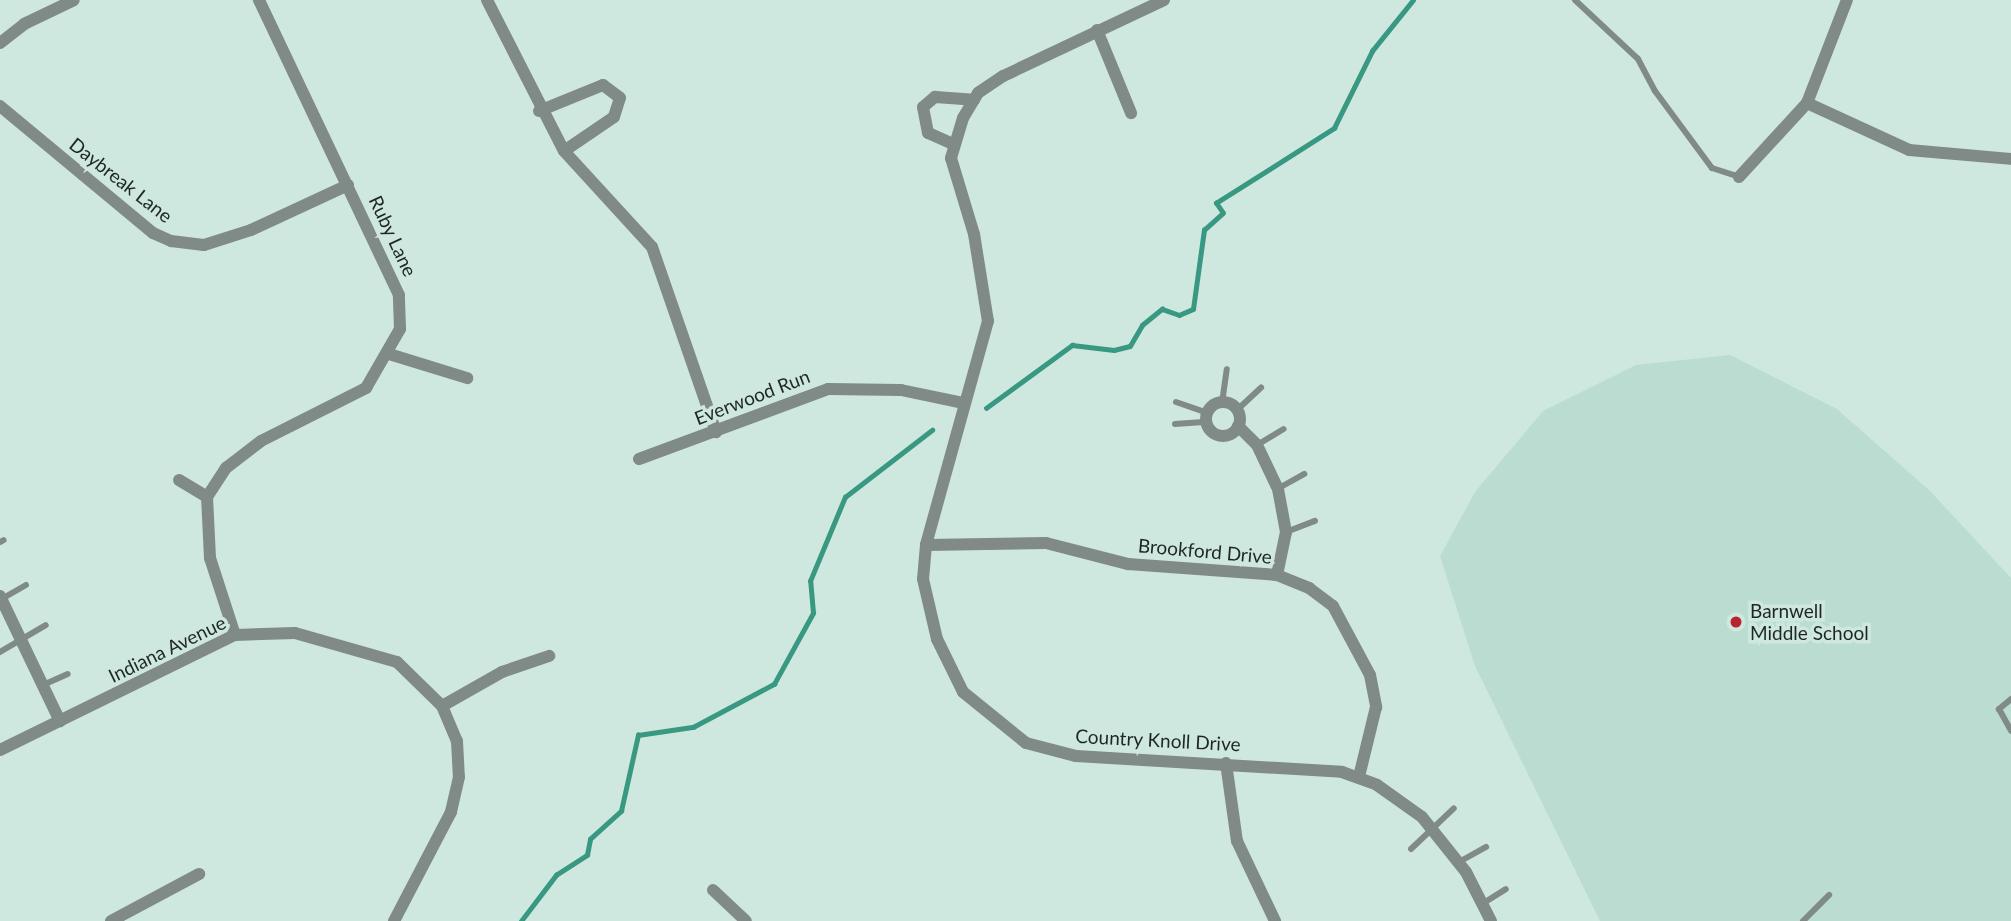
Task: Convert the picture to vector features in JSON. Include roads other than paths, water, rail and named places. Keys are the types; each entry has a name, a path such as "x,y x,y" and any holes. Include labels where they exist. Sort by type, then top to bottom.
{"street":[{"path":"0,43 24,24 74,0"},
{"name":"Ruby Lane","path":"207,497 226,468 261,441 366,388 389,354 400,329 399,295 259,0"},
{"path":"486,0 540,111 564,151 652,247 716,432"},
{"path":"974,100 935,97 923,107 928,133 953,144 974,100 1003,76 1164,0"},
{"path":"1739,177 1807,103 1847,0"},
{"path":"1097,30 1131,113"},
{"path":"540,111 603,85 620,98 614,117 564,151"},
{"path":"1807,103 1909,150 2011,159"},
{"name":"Daybreak Lane","path":"0,106 153,233 170,241 216,242 348,185"},
{"name":"Country Knoll Drive","path":"953,144 951,158 974,234 988,321 963,403 926,545 923,579 937,639 963,692 992,719 1027,743 1055,752 1226,763 1359,777 1422,817 1459,862 1491,921"},
{"path":"389,354 467,378"},
{"name":"Everwood Run","path":"639,459 828,389 901,390 963,403"},
{"path":"1238,426 1218,435 1207,417 1222,403 1237,410 1238,426 1257,445 1278,489 1286,532 1278,575"},
{"path":"179,480 207,497 210,558 235,635"},
{"name":"Brookford Drive","path":"926,545 1046,543 1128,564 1278,575 1309,587 1333,606 1370,675 1376,707 1359,777"},
{"path":"1,598 23,638 60,721"},
{"name":"Indiana Avenue","path":"0,750 235,635 295,633 346,643 397,662 442,706 457,741 459,777 451,812 394,921"},
{"path":"442,706 502,672 549,656"},
{"path":"1226,763 1237,841 1275,921"},
{"path":"111,921 199,874"},
{"path":"713,890 746,921"}],"lane":[{"path":"1575,0 1638,59 1655,91 1712,168 1739,177"},
{"path":"1222,403 1227,369"},
{"path":"1237,410 1261,388"},
{"path":"1177,402 1207,417"},
{"path":"1175,424 1207,417"},
{"path":"1257,445 1284,429"},
{"path":"1278,489 1304,474"},
{"path":"1286,532 1315,520"},
{"path":"1,598 26,584"},
{"path":"0,652 46,625"},
{"path":"43,685 68,674"},
{"path":"2011,699 1999,709 2011,731"},
{"path":"1410,849 1454,808"},
{"path":"1459,862 1486,847"},
{"path":"1482,904 1506,889"},
{"path":"1803,921 1829,895"}],"waterway":[{"path":"986,408 1072,345 1114,350 1130,346 1142,325 1162,309 1179,315 1193,309 1204,230 1223,213 1216,203 1334,128 1372,51 1413,0"},
{"path":"521,921 556,875 587,855 590,839 621,811 638,735 693,727 774,684 813,613 810,581 845,497 932,430"}],"place":[{"name":"Barnwell Middle School","path":"1736,622"}]}
